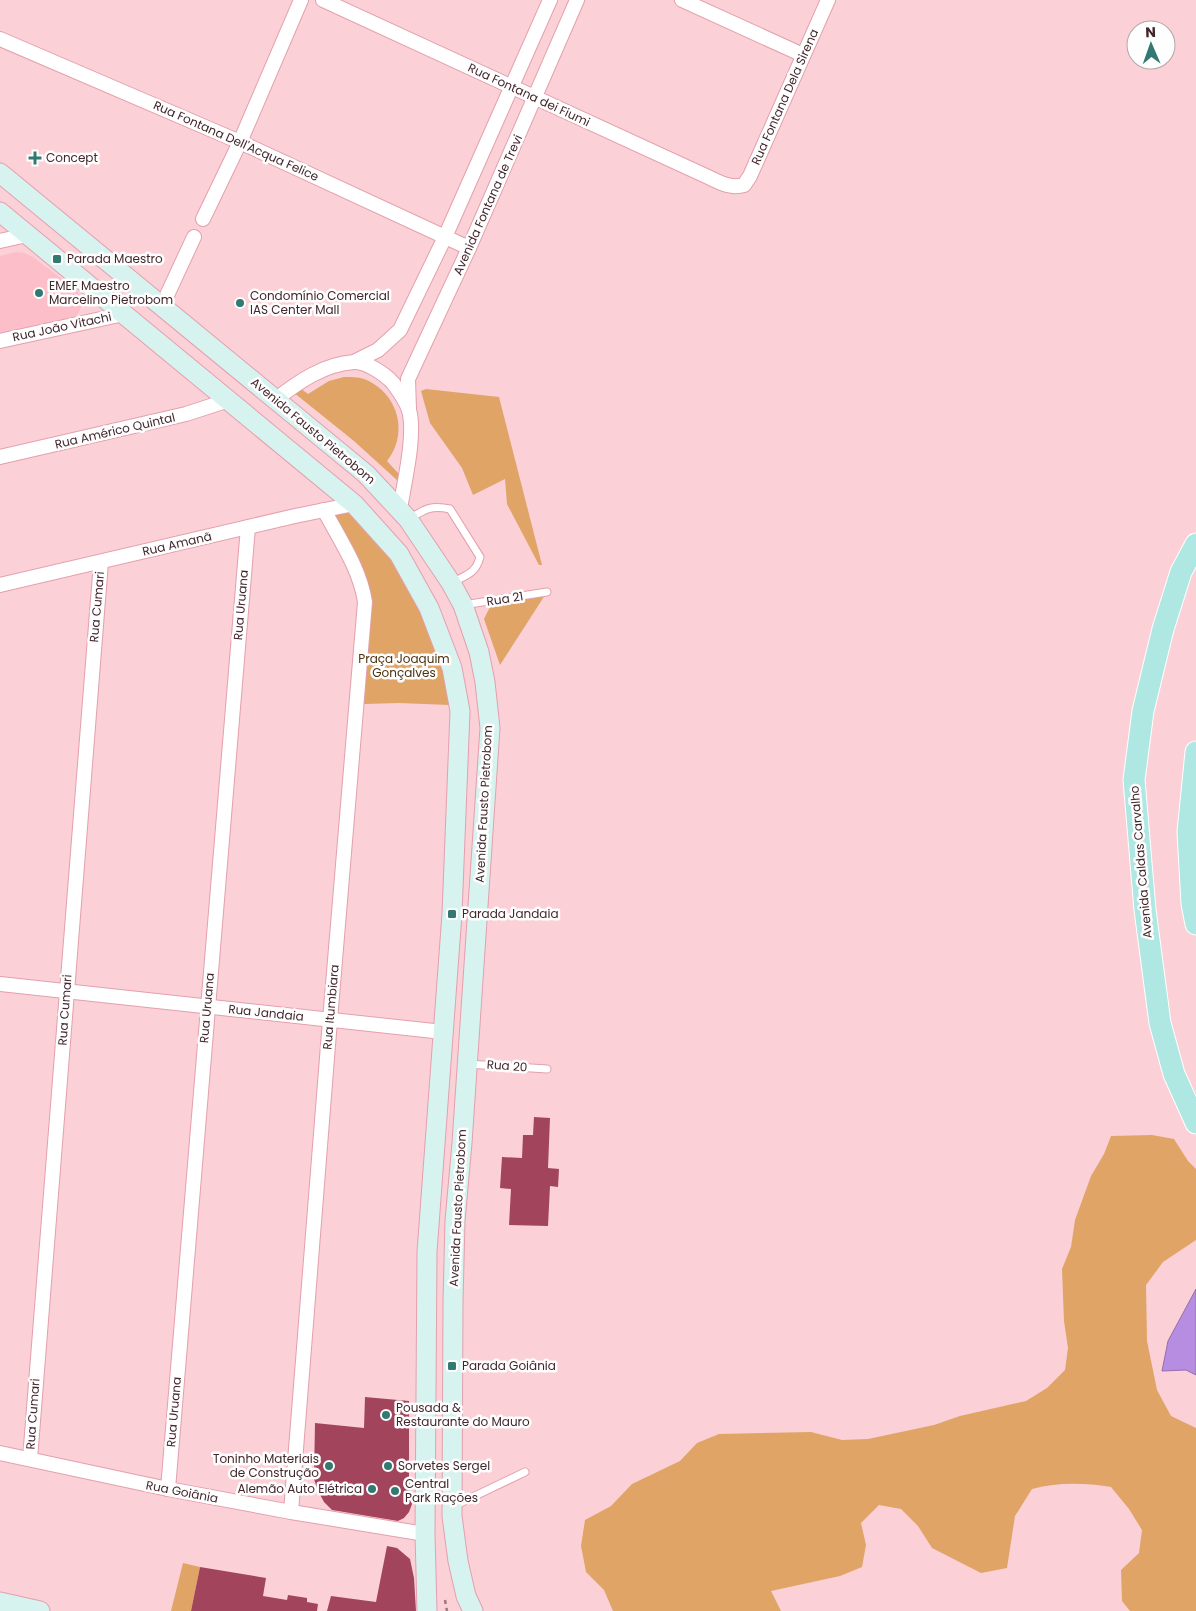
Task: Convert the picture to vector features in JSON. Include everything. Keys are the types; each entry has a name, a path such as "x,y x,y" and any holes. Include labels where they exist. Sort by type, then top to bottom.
{"main road":[{"name":"Avenida Fausto Pietrobom","path":"0,173 366,474 404,514 451,584 463,605 481,659 490,728 455,1222 451,1507 458,1561 466,1596 473,1611"},
{"path":"0,212 354,504 399,554 429,608 452,668 460,711 452,914 427,1252 425,1534 427,1611"},
{"name":"Avenida Caldas Carvalho","path":"1196,544 1181,572 1170,606 1143,711 1134,780 1144,910 1160,1023 1174,1074 1196,1123"},
{"path":"1170,606 1187,588 1196,586"},
{"path":"1196,752 1188,832 1192,904 1196,924"},
{"path":"0,1602 40,1611"}],"street":[{"path":"203,219 240,142 301,0"},
{"name":"Rua Fontana dei Fiumi","path":"323,0 724,184 736,187"},
{"path":"275,400 296,384 326,369 356,362 378,350 400,330 445,237 510,86 550,0"},
{"name":"Avenida Fontana de Trevi","path":"404,514 411,435 408,378 469,248 536,98 577,0"},
{"path":"682,0 803,55"},
{"name":"Rua Fontana Dela Sirena","path":"736,187 744,185 750,176 828,0"},
{"name":"Rua Fontana Dell'Acqua Felice","path":"0,39 240,142 469,248"},
{"path":"0,242 28,235"},
{"path":"162,306 194,237"},
{"name":"Rua João Vitachi","path":"0,341 124,314"},
{"name":"Avenida Fontana de Trevi","path":"356,362 387,376 399,391 409,410"},
{"name":"Rua Américo Quintal","path":"0,457 186,414 229,400"},
{"name":"Rua Amanã","path":"0,585 354,504"},
{"name":"Rua Itumbiara","path":"291,1512 365,602 363,586 358,574 324,510"},
{"name":"Rua Uruana","path":"168,1489 248,527"},
{"name":"Rua Cumari","path":"30,1459 101,562"},
{"name":"Rua Jandaia","path":"0,984 443,1032"},
{"name":"Rua Goiânia","path":"0,1453 168,1489 425,1534"}],"lane":[{"path":"404,514 428,508 450,509 480,557 478,566 473,572 451,584"},
{"name":"Rua 21","path":"463,605 546,592"},
{"name":"Rua 20","path":"467,1064 547,1069"},
{"path":"451,1507 525,1472"}],"shaded area":[{"name":"EMEF Maestro Marcelino Pietrobom","path":"16,252 33,257 76,290 81,297 82,304 78,314 73,318 0,334 0,256"},
{"path":"1196,1289 1196,1375 1186,1370 1162,1371 1168,1341"}],"green space":[{"path":"344,377 362,378 374,384 389,398 394,407 399,426 398,437 387,461 398,473 398,481 354,441 293,392 300,388 308,394 329,381"},
{"path":"426,389 499,397 542,565 539,565 507,504 505,479 473,495 462,468 430,423 421,391"},
{"name":"Praça Joaquim Gonçalves","path":"352,510 394,561 417,605 437,649 449,694 450,705 364,704 372,602 332,513"},
{"path":"547,592 500,665 484,619 493,601"},
{"path":"1152,1135 1174,1139 1188,1161 1196,1169 1196,1240 1163,1262 1146,1285 1147,1341 1157,1390 1171,1416 1196,1428 1196,1611 1130,1611 1122,1601 1121,1570 1139,1553 1142,1530 1129,1509 1111,1487 1071,1484 1032,1489 1015,1516 1007,1568 981,1573 932,1548 918,1526 901,1509 879,1505 861,1523 866,1545 862,1567 840,1576 771,1591 781,1611 613,1611 604,1590 586,1572 581,1546 585,1520 611,1506 632,1484 680,1461 697,1443 719,1434 811,1432 842,1440 868,1439 934,1425 960,1416 1026,1401 1047,1388 1065,1370 1068,1348 1064,1321 1062,1269 1071,1247 1075,1220 1091,1176 1104,1154 1111,1136"},
{"path":"183,1563 200,1567 191,1611 171,1611"}],"building":[{"path":"534,1117 550,1118 548,1168 559,1169 558,1187 550,1186 548,1226 509,1225 511,1189 500,1188 502,1157 522,1158 523,1135 533,1135"},
{"path":"365,1397 409,1401 409,1478 412,1504 409,1512 398,1521 332,1510 324,1502 314,1479 315,1423 364,1428"},
{"path":"387,1546 397,1548 410,1559 414,1578 416,1611 327,1611 331,1596 376,1602"},
{"path":"200,1567 266,1578 263,1596 287,1600 288,1595 307,1598 307,1602 318,1604 317,1611 191,1611"}],"place":[{"name":"Concept","path":"35,158"},
{"name":"Parada Maestro","path":"57,259"},
{"name":"EMEF Maestro Marcelino Pietrobom","path":"39,293"},
{"name":"Condomínio Comercial IAS Center Mall","path":"240,303"},
{"name":"Parada Jandaia","path":"452,914"},
{"name":"Parada Goiânia","path":"452,1366"},
{"name":"Pousada & Restaurante do Mauro","path":"386,1415"},
{"name":"Toninho Materiais de Construção","path":"329,1466"},
{"name":"Sorvetes Sergel","path":"388,1466"},
{"name":"Alemão Auto Elétrica","path":"372,1489"},
{"name":"Central Park Rações","path":"395,1491"}]}
